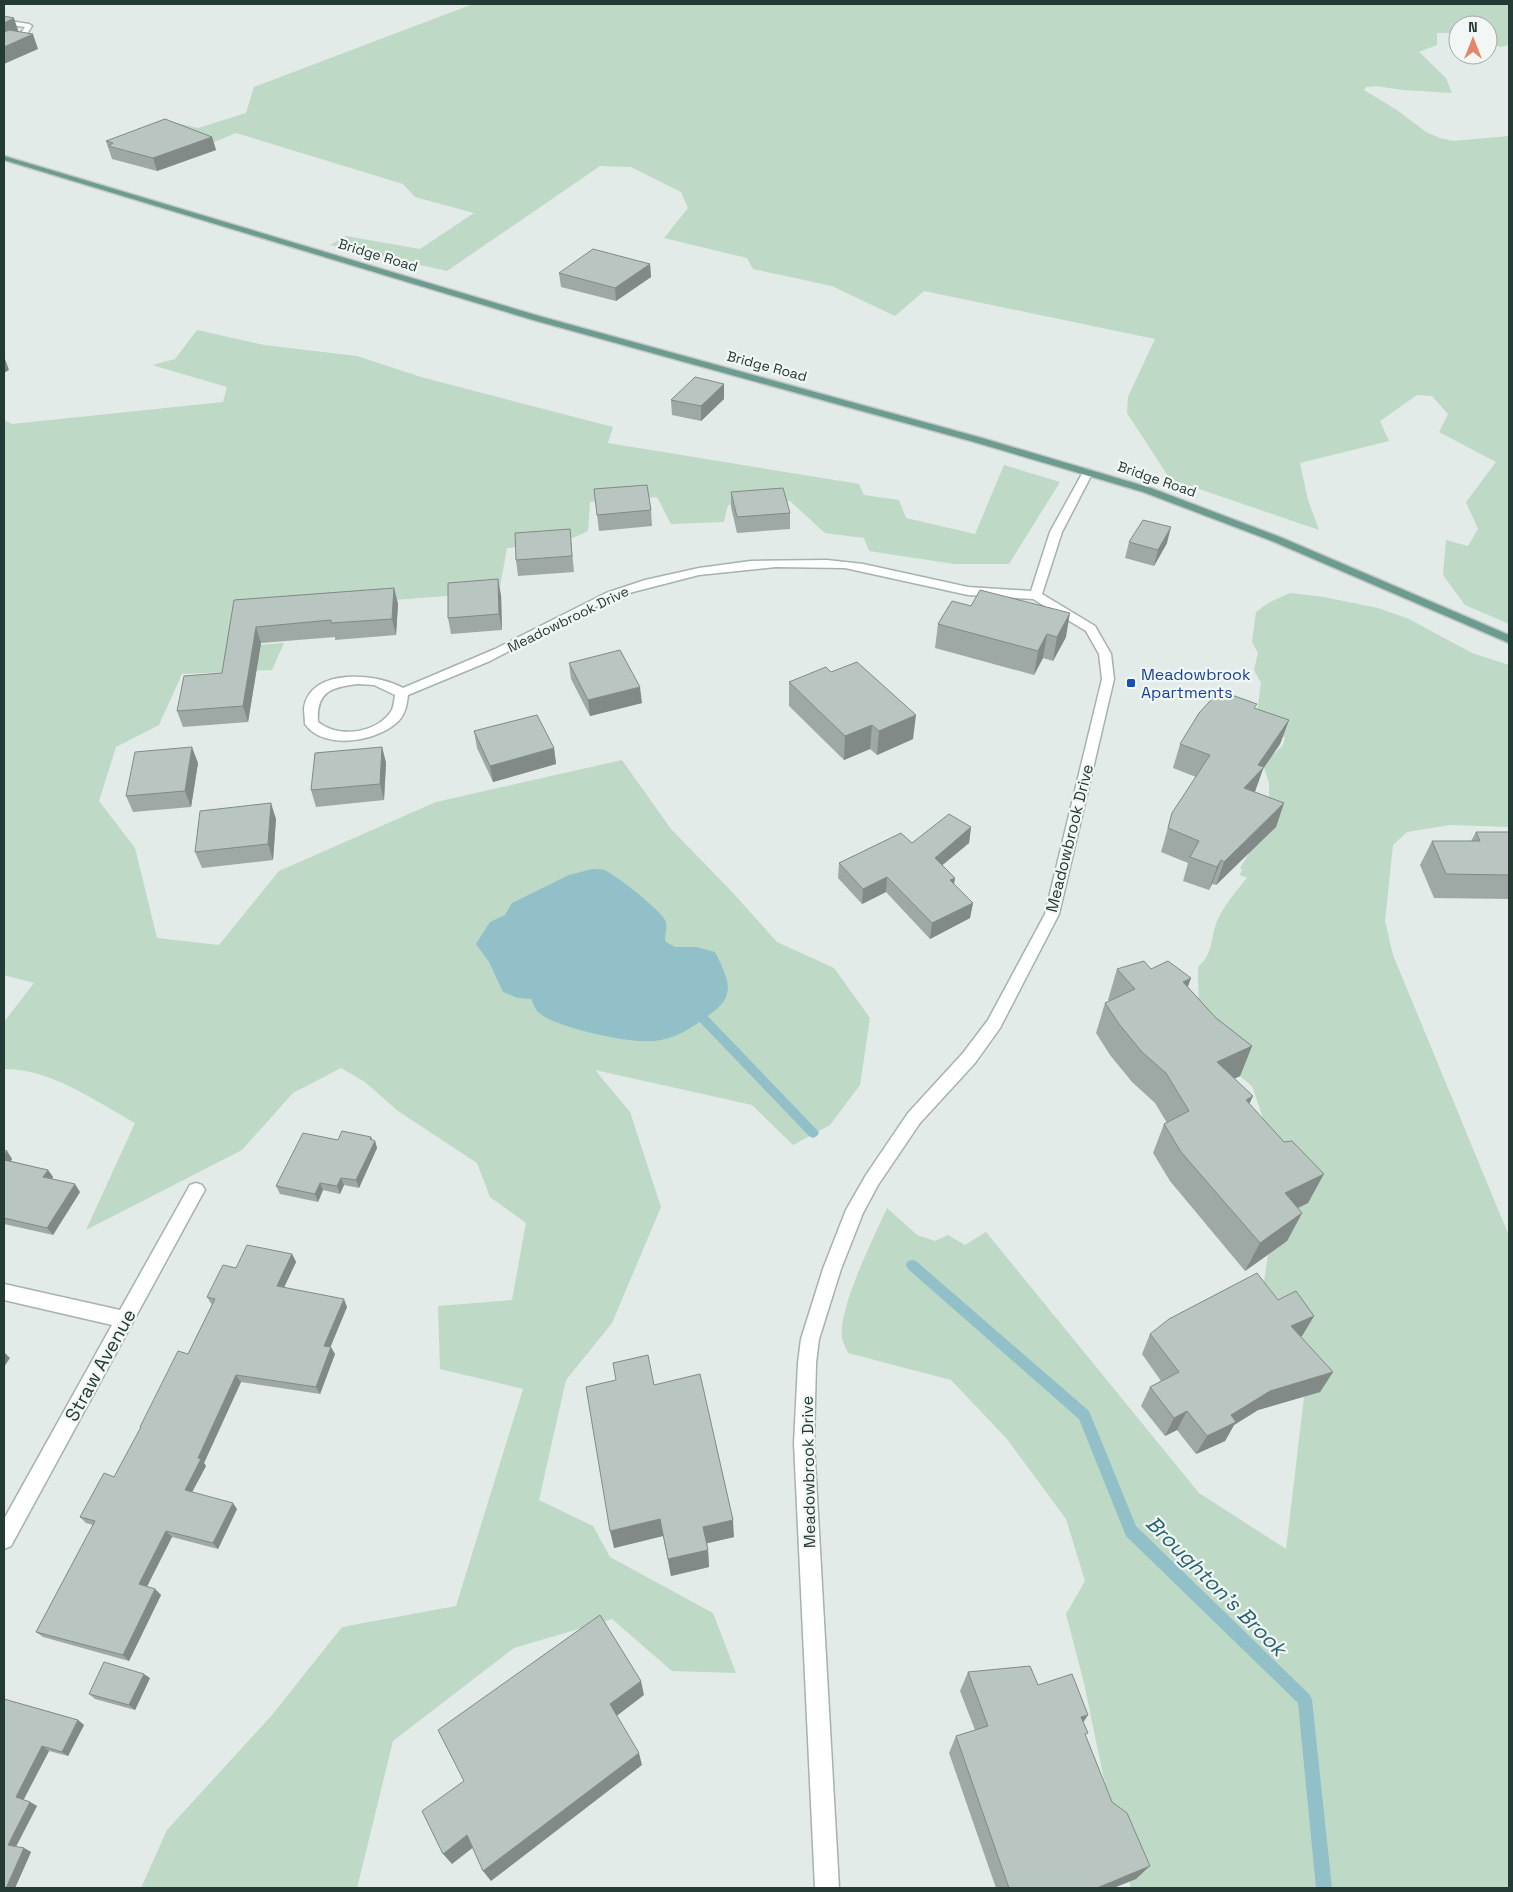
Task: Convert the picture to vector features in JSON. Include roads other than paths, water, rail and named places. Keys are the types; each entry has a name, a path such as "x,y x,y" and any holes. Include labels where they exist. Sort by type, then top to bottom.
{"main road":[{"name":"Bridge Road","path":"4,158 536,318 1088,472 1184,504 1276,539 1509,639"}],"street":[{"path":"4,22 29,26 21,36 4,46"},
{"path":"1036,595 1056,532 1088,472"},
{"name":"Meadowbrook Drive","path":"402,693 500,652 594,603 624,590 652,581 714,570 779,564 851,565 890,572 967,591 1002,595 1036,595 1091,629 1104,654 1108,679 1052,914 994,1024 969,1058 914,1118 855,1210 832,1268 810,1339 807,1363 804,1442 827,1888"},
{"path":"368,679 386,683 402,693 402,704 395,716 383,725 367,732 341,737 334,736 324,733 312,724 310,710 314,697 320,691 333,684 368,679"},
{"name":"Straw Avenue","path":"4,1539 196,1190"},
{"path":"4,1292 124,1320"}],"water":[{"path":"592,869 610,873 655,909 666,923 666,942 675,947 696,947 715,952 728,984 724,1000 716,1010 697,1024 677,1035 655,1041 629,1040 594,1034 560,1024 538,1012 531,999 518,998 503,992 489,962 476,944 490,922 505,915 512,903 569,875"}],"waterway":[{"path":"695,1010 813,1133"},
{"name":"Broughton's Brook","path":"912,1265 1084,1415 1131,1531 1305,1700 1324,1888"}],"place":[{"name":"Meadowbrook Apartments","path":"1131,683"}]}
